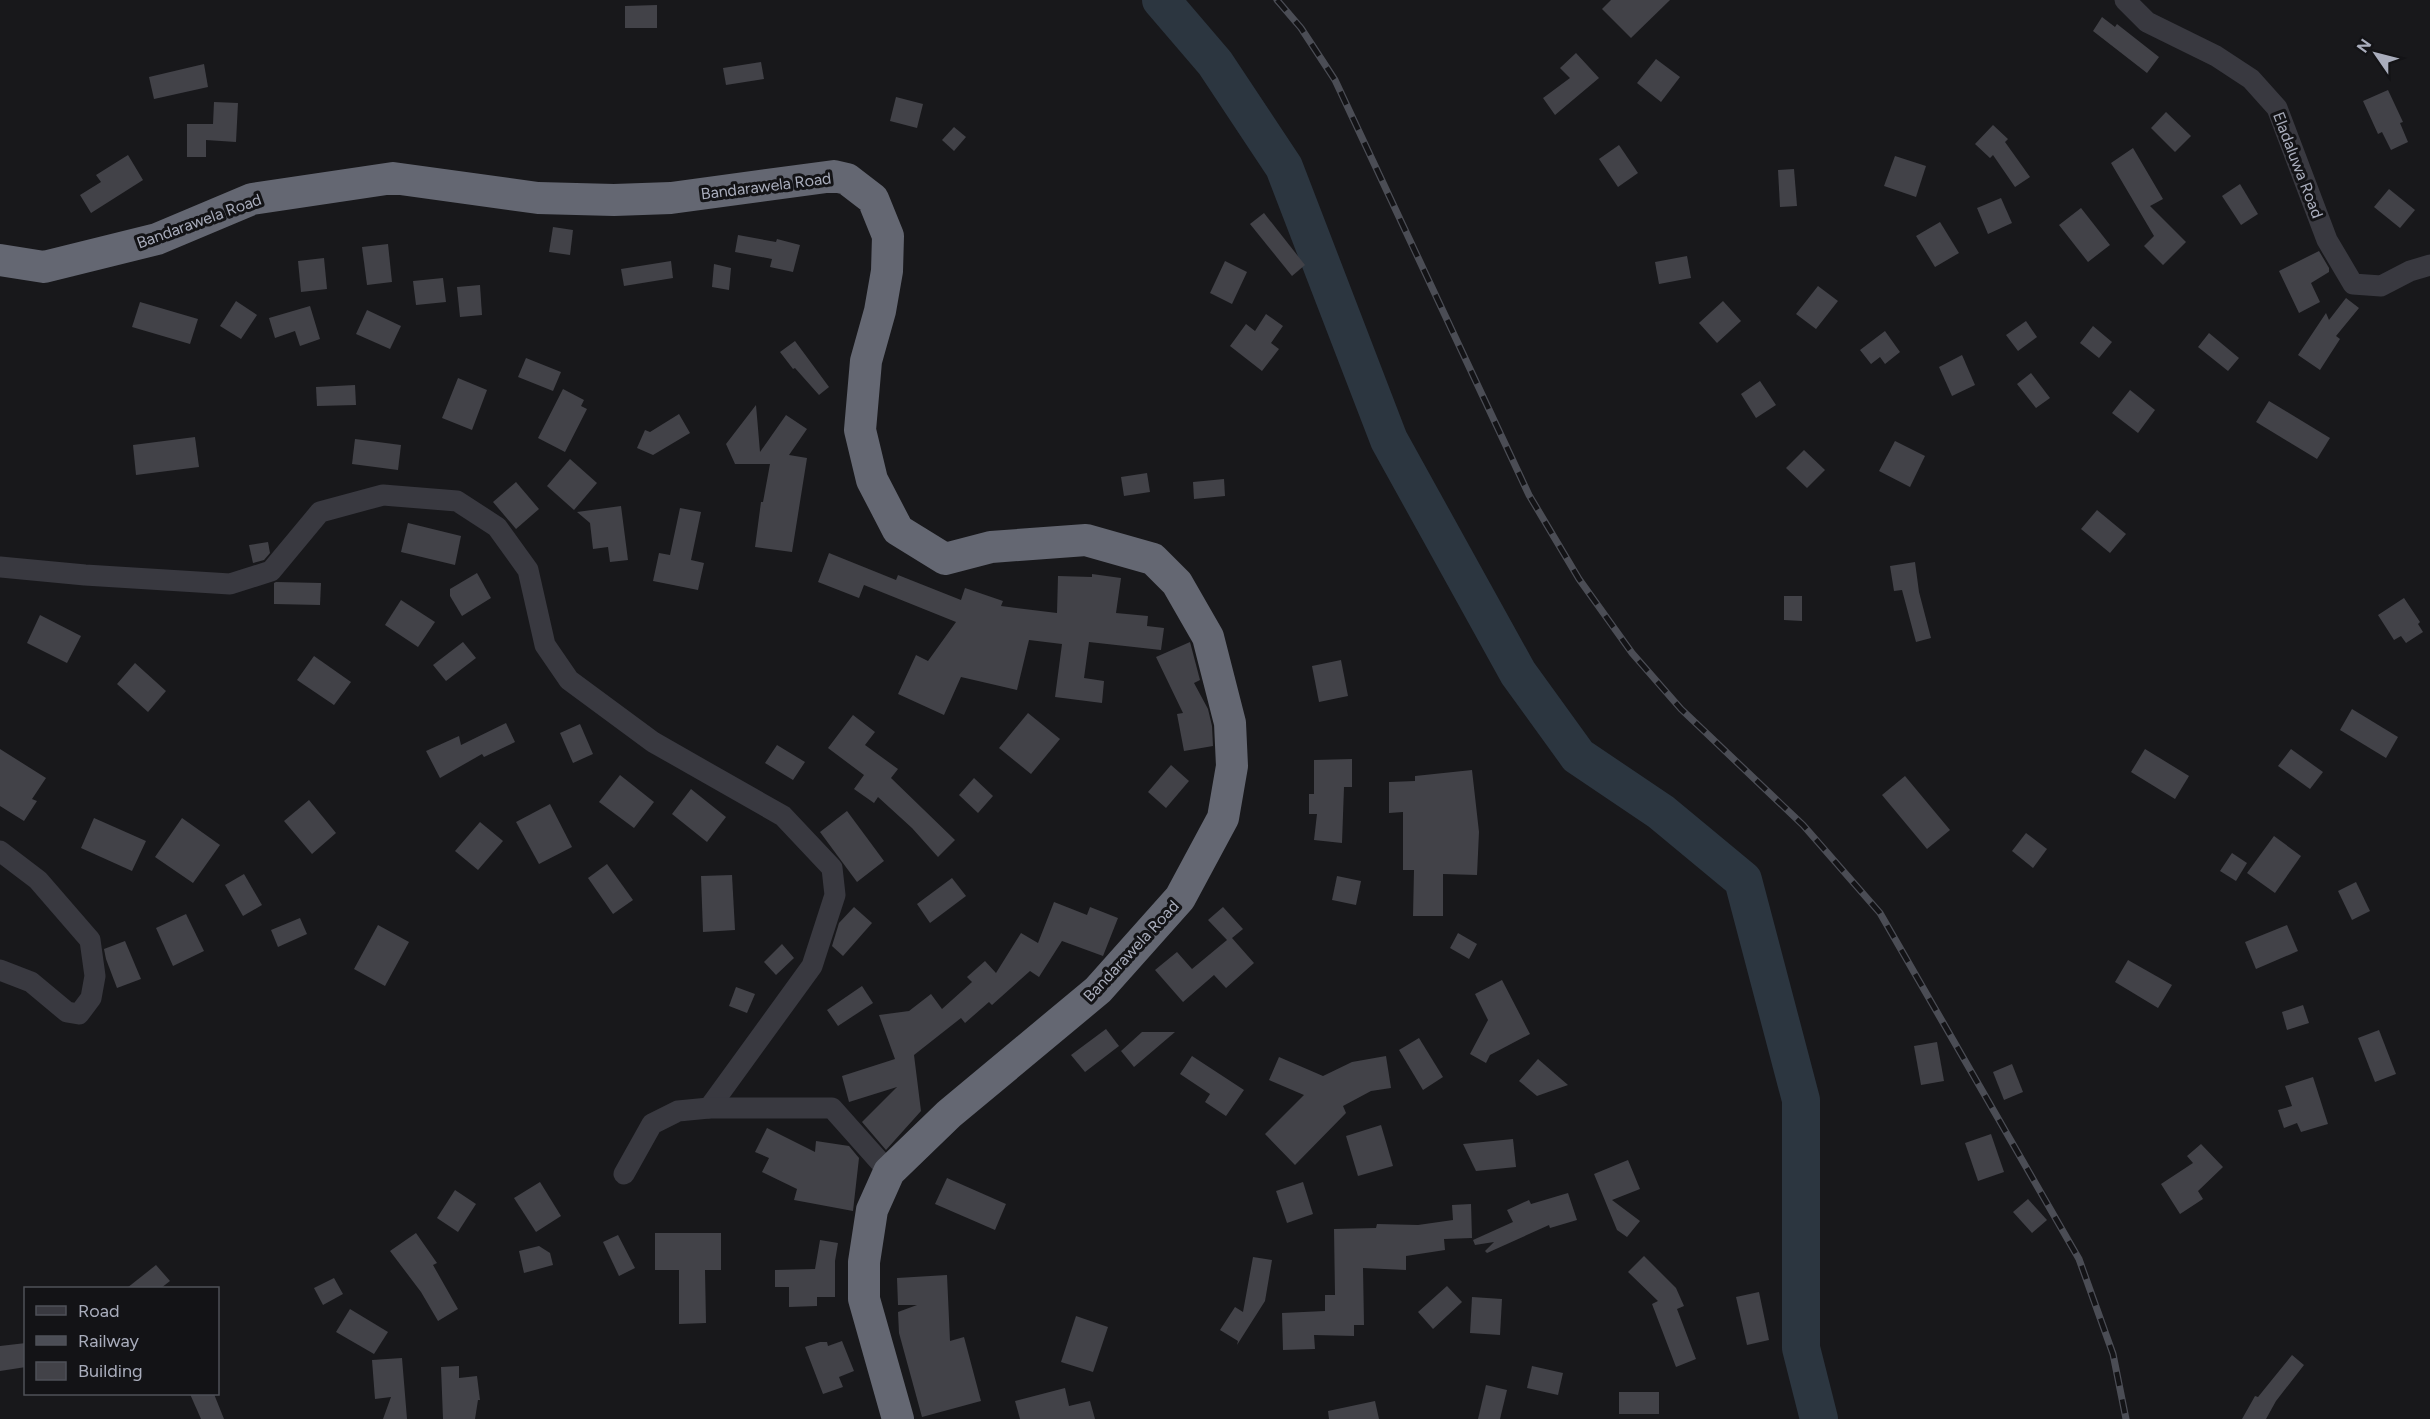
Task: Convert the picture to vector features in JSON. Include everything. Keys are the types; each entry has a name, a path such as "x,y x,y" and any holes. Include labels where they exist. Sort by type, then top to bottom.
{"highway":[{"name":"Bandarawela Road","path":"0,260 44,267 157,239 252,199 393,178 538,198 614,200 671,198 834,176 847,179 873,199 888,236 887,271 880,310 866,361 860,430 873,480 898,530 945,559 991,547 1086,540 1152,559 1177,583 1208,637 1230,723 1232,766 1224,818 1180,898 1098,990 949,1114 889,1172 872,1210 864,1262 864,1299 898,1419"}],"street":[{"name":"Eladaluwa Road","path":"2125,0 2147,22 2216,56 2251,79 2277,108 2327,240 2353,284 2381,286 2410,271 2430,265"},
{"path":"0,567 230,584 271,571 320,512 383,495 457,501 497,527 528,570 545,645 569,680 653,742 783,816 832,868 835,895 812,966 709,1108"},
{"path":"0,850 38,880 90,940 95,975 91,998 79,1014 68,1012 31,982 0,970"},
{"path":"624,1174 652,1124 678,1111 709,1108 832,1108 889,1172"}],"building":[{"path":"1611,0 1670,0 1631,38 1602,9"},
{"path":"657,5 657,28 625,28 625,6"},
{"path":"2102,17 2115,27 2117,24 2159,57 2147,73 2093,31"},
{"path":"1576,53 1599,78 1555,115 1543,98 1570,78 1560,68"},
{"path":"1656,59 1680,77 1661,102 1637,83"},
{"path":"761,62 764,79 726,85 723,68"},
{"path":"204,64 208,87 154,99 149,77"},
{"path":"2388,90 2403,122 2400,123 2408,142 2391,150 2382,132 2378,134 2363,101"},
{"path":"896,97 923,104 917,128 890,121"},
{"path":"214,102 238,103 236,142 206,140 206,157 187,157 187,124 213,124"},
{"path":"2166,112 2191,136 2175,152 2151,128"},
{"path":"1993,125 2008,139 2005,142 2030,177 2015,187 1993,155 1990,158 1975,144"},
{"path":"954,127 966,137 954,151 942,140"},
{"path":"1619,145 1638,173 1618,187 1599,159"},
{"path":"2133,148 2163,199 2150,206 2186,242 2163,265 2144,246 2154,236 2111,163"},
{"path":"128,155 143,180 91,213 80,195 101,182 96,175"},
{"path":"1895,156 1926,166 1916,197 1884,186"},
{"path":"1794,169 1797,206 1780,207 1778,170"},
{"path":"2240,184 2258,214 2241,225 2222,196"},
{"path":"2389,189 2415,210 2400,228 2374,207"},
{"path":"2001,198 2012,223 1988,234 1977,208"},
{"path":"2081,208 2110,245 2088,262 2059,225"},
{"path":"1264,213 1305,265 1292,276 1250,224"},
{"path":"1940,222 1959,253 1935,267 1916,236"},
{"path":"553,227 573,230 570,255 549,252"},
{"path":"738,235 776,242 777,239 800,245 793,272 770,267 772,259 735,252"},
{"path":"388,244 392,282 367,285 362,247"},
{"path":"2319,251 2329,268 2329,272 2311,283 2320,302 2299,313 2279,271"},
{"path":"1687,256 1691,278 1659,284 1655,262"},
{"path":"324,258 327,289 301,292 298,261"},
{"path":"671,261 673,278 624,286 621,269"},
{"path":"1225,261 1247,272 1232,304 1210,293"},
{"path":"714,264 731,268 729,290 712,287"},
{"path":"443,278 446,302 416,305 413,281"},
{"path":"480,285 482,315 460,317 457,287"},
{"path":"1818,286 1838,301 1816,329 1796,314"},
{"path":"2346,298 2359,308 2336,336 2340,339 2320,370 2298,355 2326,313 2329,320"},
{"path":"236,301 257,315 241,339 220,326"},
{"path":"1723,301 1741,321 1717,343 1699,323"},
{"path":"140,302 198,319 190,344 132,327"},
{"path":"310,306 320,339 300,346 295,331 275,338 269,318"},
{"path":"367,310 401,326 390,349 356,334"},
{"path":"1266,314 1283,326 1271,343 1279,349 1262,371 1230,346 1246,324 1255,331"},
{"path":"2026,321 2037,337 2018,351 2006,335"},
{"path":"2093,326 2112,342 2099,358 2080,343"},
{"path":"1885,331 1900,352 1885,364 1880,357 1871,364 1860,350"},
{"path":"2209,333 2239,358 2228,371 2198,347"},
{"path":"795,341 829,387 819,395 780,352"},
{"path":"1962,355 1975,385 1952,396 1939,367"},
{"path":"526,358 561,372 553,391 518,377"},
{"path":"2031,373 2050,398 2036,408 2017,384"},
{"path":"458,378 487,390 472,430 442,418"},
{"path":"1760,381 1776,405 1756,418 1741,394"},
{"path":"355,385 356,405 317,406 316,387"},
{"path":"563,389 584,400 581,406 587,409 565,452 538,438"},
{"path":"2130,390 2155,410 2138,433 2112,413"},
{"path":"2269,401 2330,438 2317,459 2256,422"},
{"path":"756,405 760,452 786,415 807,429 789,455 807,458 792,552 755,547 761,502 763,502 770,464 735,464 726,444"},
{"path":"679,414 690,433 653,455 637,448 645,430 650,432"},
{"path":"195,437 199,467 136,475 133,445"},
{"path":"355,439 401,445 398,470 352,464"},
{"path":"1895,441 1925,456 1910,487 1879,471"},
{"path":"1804,450 1825,470 1807,488 1786,468"},
{"path":"570,459 597,483 574,510 547,486"},
{"path":"1147,473 1150,492 1124,496 1121,477"},
{"path":"1224,479 1225,496 1194,499 1193,482"},
{"path":"516,482 539,509 516,529 493,502"},
{"path":"621,506 628,560 610,562 608,547 593,549 590,523 577,512"},
{"path":"680,508 701,512 691,560 704,563 698,590 653,581 659,553 670,555"},
{"path":"2097,510 2126,534 2110,553 2081,529"},
{"path":"408,523 461,536 455,565 401,552"},
{"path":"268,542 270,553 264,560 253,563 249,545"},
{"path":"829,553 896,580 898,575 961,600 965,588 1003,601 1001,606 1057,613 1058,576 1092,577 1092,574 1121,578 1116,613 1148,616 1147,626 1164,628 1161,650 1089,642 1084,678 1104,681 1102,703 1055,697 1062,644 1029,640 1017,690 961,677 944,715 898,694 916,655 928,661 956,622 864,585 859,598 818,582"},
{"path":"1915,562 1919,592 1931,638 1916,642 1902,590 1894,591 1890,566"},
{"path":"477,573 491,598 462,616 450,596 450,589"},
{"path":"274,583 321,583 320,605 274,604"},
{"path":"1784,596 1802,596 1802,621 1784,620"},
{"path":"2404,598 2420,622 2418,624 2423,632 2406,643 2401,636 2394,640 2378,615"},
{"path":"401,600 435,622 418,647 385,625"},
{"path":"40,615 81,636 67,663 27,643"},
{"path":"463,642 476,658 446,681 433,665"},
{"path":"1190,642 1200,680 1194,683 1208,709 1213,746 1184,751 1177,714 1183,713 1156,657"},
{"path":"314,656 351,682 334,705 297,680"},
{"path":"1341,660 1348,696 1319,702 1312,666"},
{"path":"135,663 166,691 148,712 117,684"},
{"path":"2352,709 2398,737 2386,758 2340,730"},
{"path":"1028,713 1060,739 1031,774 999,748"},
{"path":"853,715 875,732 865,745 898,769 891,778 955,840 938,857 912,828 878,797 874,803 854,789 864,775 828,748"},
{"path":"506,723 515,742 484,757 482,754 440,778 426,751 459,736 461,745"},
{"path":"580,724 593,754 573,763 560,733"},
{"path":"777,745 805,762 793,780 765,763"},
{"path":"0,749 46,778 32,799 37,801 24,821 0,806"},
{"path":"2145,749 2189,776 2175,799 2131,772"},
{"path":"2291,749 2323,772 2310,789 2278,766"},
{"path":"1352,759 1352,787 1344,787 1342,843 1314,840 1317,814 1309,814 1309,794 1314,794 1314,760"},
{"path":"1171,765 1189,781 1166,808 1148,792"},
{"path":"1472,770 1479,832 1477,875 1443,874 1443,916 1413,916 1414,870 1403,870 1403,812 1389,813 1389,782 1415,781 1415,776"},
{"path":"620,775 654,802 634,828 599,802"},
{"path":"1905,776 1950,830 1927,849 1882,795"},
{"path":"974,778 993,796 978,813 959,795"},
{"path":"691,789 726,817 707,842 672,814"},
{"path":"309,800 336,833 312,854 284,821"},
{"path":"550,804 572,847 539,864 516,822"},
{"path":"847,811 884,861 857,882 820,832"},
{"path":"94,818 146,841 132,871 81,848"},
{"path":"182,818 220,845 193,883 155,857"},
{"path":"480,822 503,841 478,870 455,851"},
{"path":"2026,833 2047,849 2033,868 2012,851"},
{"path":"2274,836 2301,856 2275,893 2247,873"},
{"path":"2232,853 2247,863 2236,881 2220,871"},
{"path":"607,864 633,900 613,914 588,878"},
{"path":"244,874 262,905 243,916 225,885"},
{"path":"732,875 735,930 703,932 701,876"},
{"path":"1337,876 1361,881 1356,905 1332,900"},
{"path":"952,878 966,896 930,923 917,904"},
{"path":"2356,882 2370,911 2352,920 2338,891"},
{"path":"1054,902 1087,915 1090,907 1118,918 1103,956 1062,941 1039,977 1030,971 992,1005 989,1002 965,1023 961,1018 914,1055 921,1111 886,1150 862,1122 897,1087 849,1102 842,1076 895,1059 879,1015 909,1011 931,994 942,1009 972,982 967,977 985,961 996,973 1021,933 1038,943"},
{"path":"854,907 872,923 843,956 832,946 839,923"},
{"path":"1223,907 1243,929 1232,938 1254,963 1226,988 1214,975 1183,1002 1155,970 1177,952 1192,969 1227,940 1208,920"},
{"path":"186,914 204,951 173,966 156,928"},
{"path":"300,918 307,934 278,947 271,930"},
{"path":"378,925 409,942 385,986 354,969"},
{"path":"2287,925 2298,951 2256,969 2245,942"},
{"path":"1458,933 1477,944 1469,959 1450,948"},
{"path":"125,941 141,979 117,988 104,949"},
{"path":"782,944 794,958 776,975 764,962"},
{"path":"2128,960 2172,985 2158,1008 2115,982"},
{"path":"1502,980 1530,1034 1490,1055 1486,1063 1470,1054 1488,1020 1475,994"},
{"path":"862,986 873,1003 838,1026 827,1010"},
{"path":"736,987 755,994 747,1013 729,1006"},
{"path":"2303,1005 2309,1023 2287,1030 2282,1012"},
{"path":"1106,1029 1119,1046 1085,1072 1071,1055"},
{"path":"2379,1030 2396,1074 2375,1082 2358,1038"},
{"path":"1142,1032 1175,1032 1134,1067 1121,1051"},
{"path":"1419,1038 1443,1077 1423,1090 1399,1050"},
{"path":"1937,1042 1944,1081 1921,1085 1914,1046"},
{"path":"1192,1056 1244,1090 1226,1116 1205,1102 1210,1094 1180,1074"},
{"path":"1386,1056 1391,1088 1371,1091 1343,1106 1346,1113 1295,1165 1265,1134 1304,1095 1269,1080 1279,1057 1323,1076 1352,1062"},
{"path":"1538,1059 1568,1085 1537,1096 1519,1081"},
{"path":"2012,1064 2023,1092 2004,1100 1993,1072"},
{"path":"2313,1077 2328,1124 2301,1132 2297,1123 2284,1128 2278,1110 2292,1106 2285,1086"},
{"path":"1381,1125 1393,1166 1358,1176 1346,1136"},
{"path":"767,1128 815,1152 816,1141 849,1146 859,1158 853,1211 794,1200 797,1189 762,1172 769,1158 755,1152"},
{"path":"1991,1134 2004,1172 1978,1181 1965,1143"},
{"path":"1513,1139 1516,1167 1476,1171 1463,1144"},
{"path":"2201,1144 2223,1167 2198,1191 2203,1199 2180,1214 2161,1184 2193,1163 2187,1156"},
{"path":"1628,1160 1640,1189 1612,1200 1640,1221 1627,1237 1617,1230 1594,1174"},
{"path":"947,1178 1006,1204 995,1230 935,1204"},
{"path":"540,1182 561,1216 536,1232 514,1198"},
{"path":"1303,1182 1313,1214 1287,1223 1276,1191"},
{"path":"455,1190 476,1204 458,1232 437,1218"},
{"path":"1568,1193 1577,1220 1550,1228 1549,1225 1487,1253 1485,1251 1494,1242 1475,1245 1473,1240 1513,1222 1507,1210 1529,1200 1531,1204"},
{"path":"2028,1199 2047,1220 2032,1233 2013,1212"},
{"path":"1471,1204 1472,1238 1444,1239 1445,1250 1406,1256 1406,1270 1363,1268 1364,1325 1354,1325 1354,1336 1314,1335 1315,1349 1283,1350 1282,1313 1325,1311 1325,1295 1335,1295 1334,1229 1376,1228 1377,1224 1418,1225 1453,1220 1452,1205"},
{"path":"416,1233 437,1263 433,1265 458,1309 438,1321 421,1292 390,1251"},
{"path":"655,1233 721,1233 721,1270 705,1270 706,1323 679,1324 679,1270 655,1270"},
{"path":"618,1235 635,1268 619,1276 603,1242"},
{"path":"820,1240 838,1243 835,1261 835,1297 817,1297 817,1306 789,1307 789,1287 775,1287 775,1270 815,1269"},
{"path":"539,1246 550,1253 553,1265 524,1273 519,1251"},
{"path":"1644,1256 1676,1288 1684,1306 1677,1309 1696,1359 1676,1367 1652,1304 1658,1301 1628,1272"},
{"path":"1253,1257 1272,1260 1265,1301 1237,1345 1238,1341 1220,1330 1235,1307 1243,1312"},
{"path":"156,1265 170,1281 162,1287 128,1287"},
{"path":"947,1275 950,1341 964,1337 981,1401 922,1417 899,1333 898,1312 917,1305 898,1305 897,1278"},
{"path":"334,1278 343,1294 323,1305 314,1288"},
{"path":"1447,1286 1462,1302 1433,1329 1418,1312"},
{"path":"1759,1292 1769,1340 1747,1345 1736,1297"},
{"path":"1472,1297 1502,1299 1500,1335 1470,1333"},
{"path":"350,1309 388,1332 374,1354 336,1332"},
{"path":"1076,1316 1108,1327 1093,1372 1061,1362"},
{"path":"842,1341 854,1371 839,1377 843,1387 823,1394 805,1347 820,1342 827,1342 828,1346"},
{"path":"24,1343 24,1367 0,1371 0,1346"},
{"path":"2292,1355 2304,1365 2276,1401 2266,1419 2242,1419 2255,1396 2258,1397"},
{"path":"402,1358 407,1419 383,1419 391,1397 375,1399 372,1360"},
{"path":"459,1366 459,1378 477,1376 480,1400 478,1400 475,1419 443,1419 441,1367"},
{"path":"1532,1366 1563,1373 1558,1395 1527,1388"},
{"path":"1486,1385 1507,1390 1500,1419 1478,1419"},
{"path":"1065,1388 1069,1406 1090,1401 1095,1419 1020,1419 1015,1401"},
{"path":"1619,1392 1659,1392 1659,1414 1619,1414"},
{"path":"190,1395 214,1395 224,1419 201,1419"},
{"path":"1375,1401 1379,1419 1329,1419 1328,1411"}],"waterway":[{"path":"1161,0 1215,63 1284,167 1389,440 1518,673 1578,756 1661,812 1743,880 1801,1100 1801,1348 1819,1419"}],"railway":[{"path":"1277,0 1301,28 1335,80 1529,495 1579,579 1632,653 1681,709 1803,825 1880,913 2079,1259 2113,1354 2126,1419"}]}
